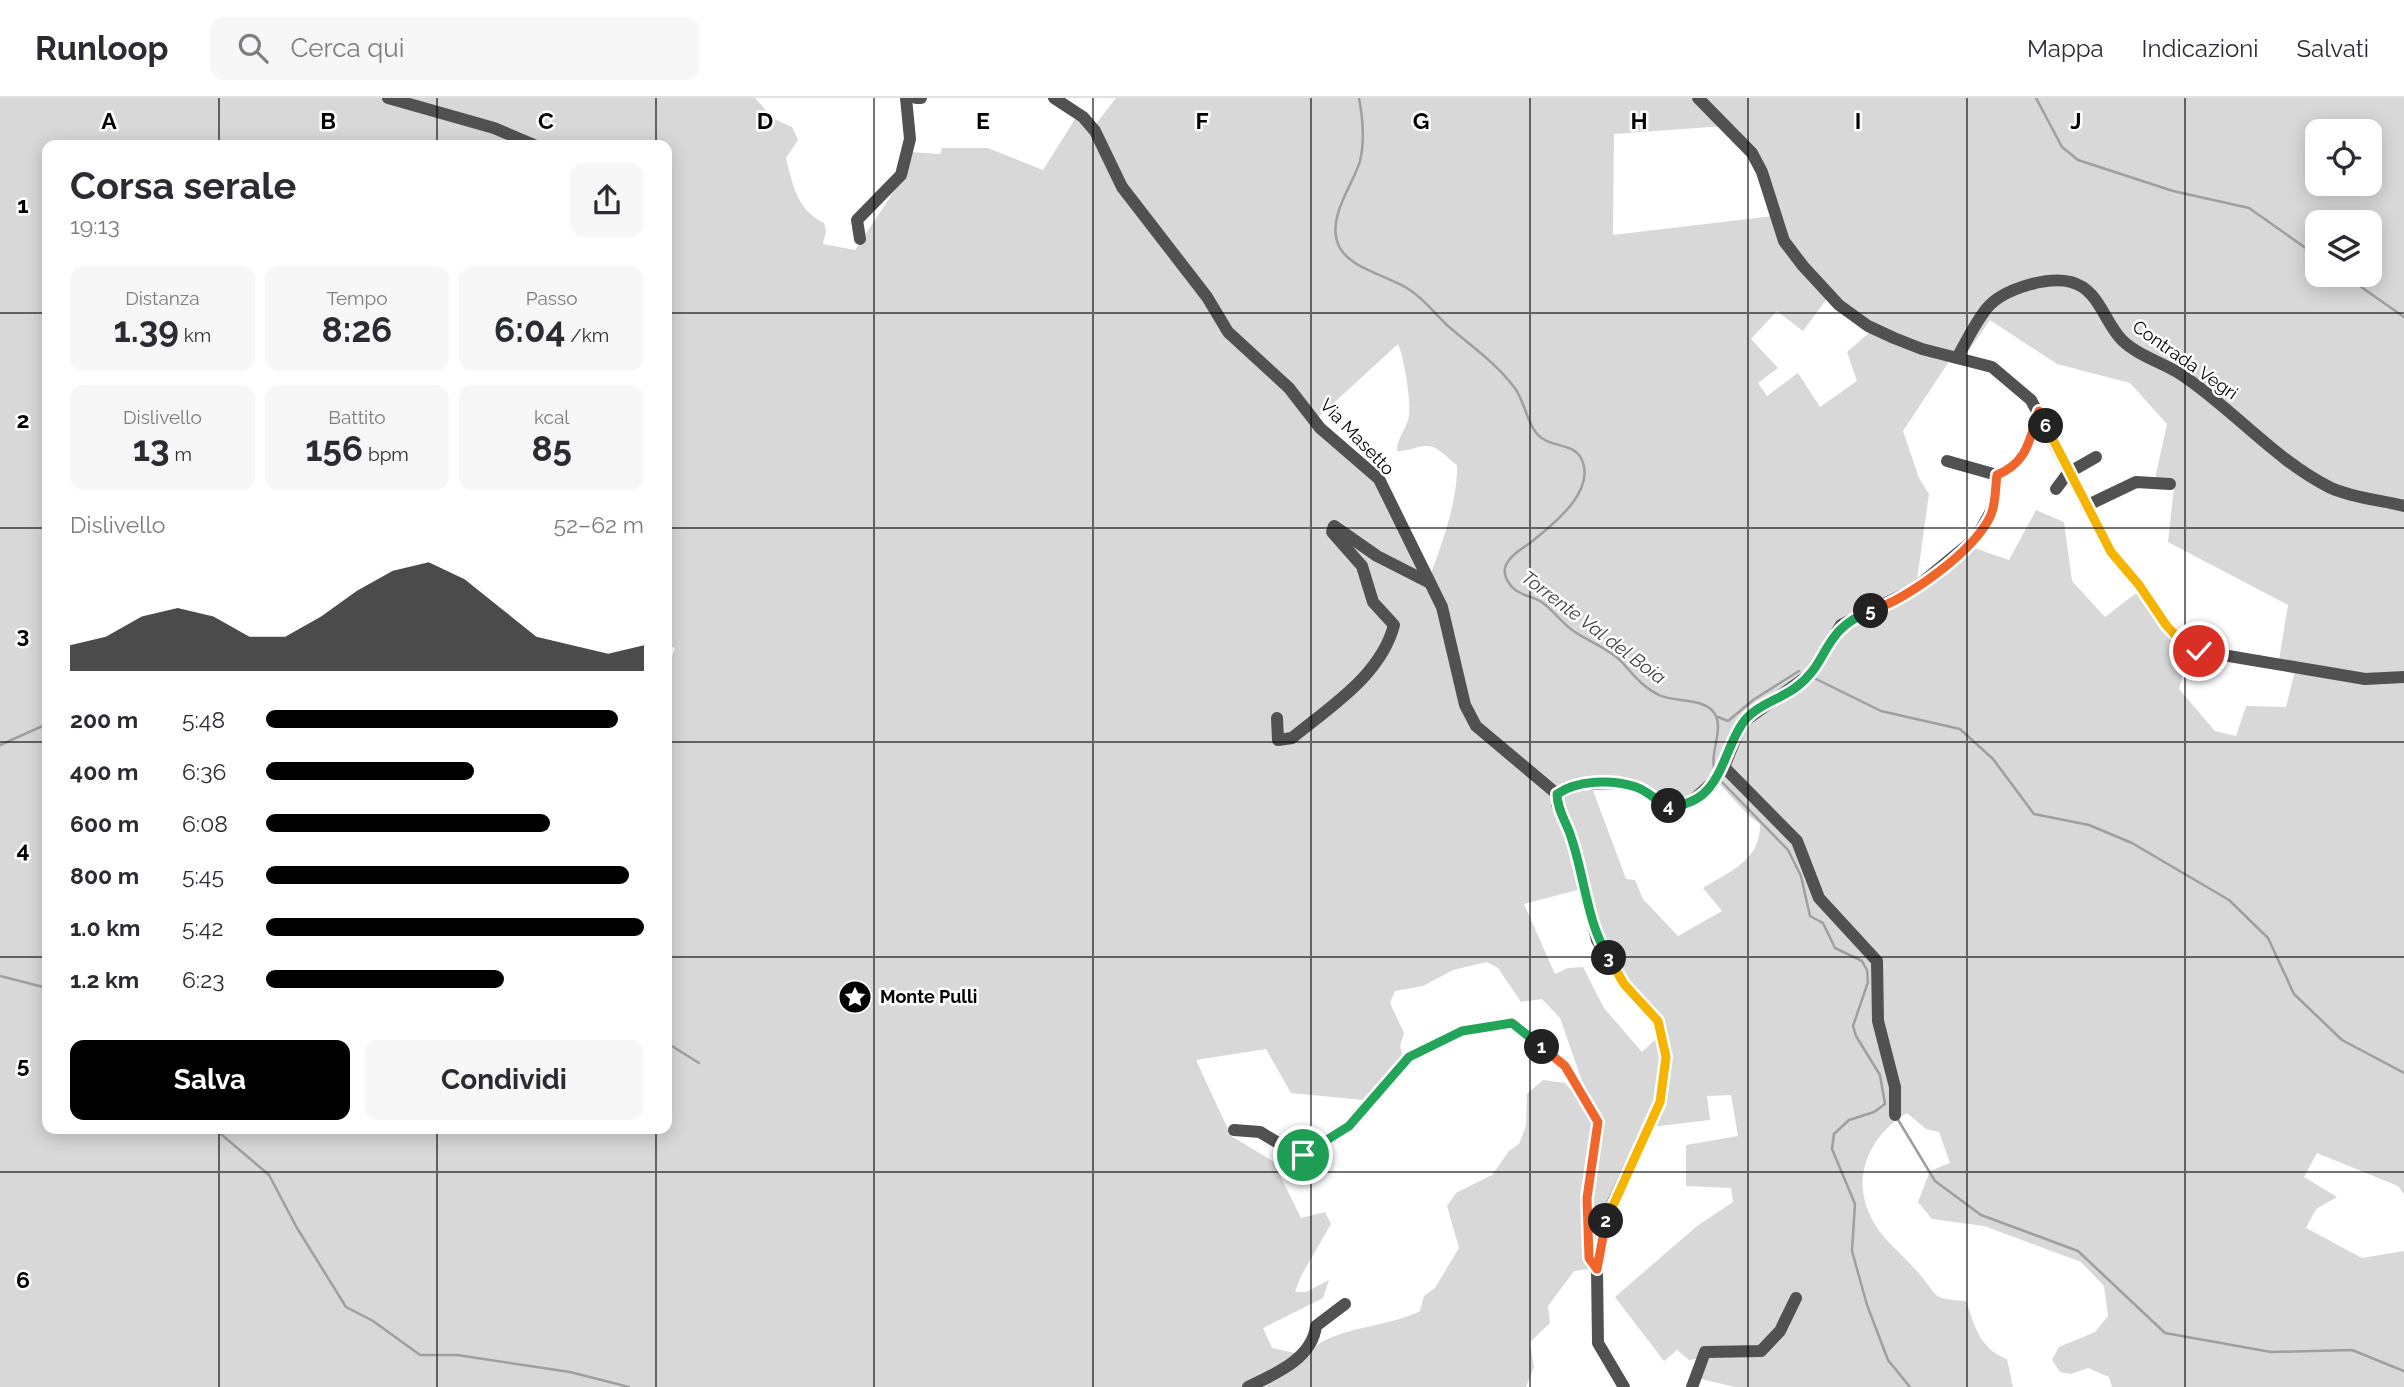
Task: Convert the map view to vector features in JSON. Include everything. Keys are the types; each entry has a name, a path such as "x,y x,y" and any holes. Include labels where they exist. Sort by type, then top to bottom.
{"street":[{"path":"388,98 494,128 522,140"},
{"path":"860,239 857,220 901,175 910,139 906,98"},
{"path":"915,98 921,98"},
{"name":"Via Masetto","path":"1054,98 1083,117 1095,131 1122,187 1207,297 1228,332 1289,388 1320,428 1379,479 1442,607 1465,705 1476,726 1557,794"},
{"path":"1698,98 1752,153 1762,172 1784,241 1839,305 1876,330 1922,349 1992,367 2017,385 2039,411 2068,473 2111,552 2178,638 2199,651 2365,679 2404,677"},
{"name":"Contrada Vegri","path":"1956,358 1988,306 2031,285 2055,280 2074,282 2093,294 2108,322 2124,342 2182,375 2295,463 2332,488 2404,506"},
{"path":"1947,461 1997,475 2013,468 2022,459 2039,411"},
{"path":"2056,489 2068,473 2096,457"},
{"path":"1624,1387 1598,1343 1597,1269 1607,1215 1660,1102 1666,1057 1658,1021 1624,984 1597,940 1572,838 1557,804 1557,794 1566,788 1583,784 1616,783 1636,787 1669,806 1681,806 1692,801 1713,782 1723,768 1742,723 1810,674 1842,625 1913,590 1976,538 1994,506 1997,475"},
{"path":"2086,506 2136,482 2170,484"},
{"path":"1278,718 1278,740 1292,738 1358,684 1388,646 1394,625 1373,602 1363,566 1332,532 1334,526 1377,556 1430,583"},
{"path":"1723,768 1797,841 1819,898 1877,961 1878,1021 1895,1087 1895,1115"},
{"path":"1234,1130 1260,1132 1298,1155 1306,1154 1349,1126 1409,1057 1462,1031 1512,1023 1565,1066 1598,1122 1587,1198 1589,1258 1597,1269"},
{"path":"1692,1387 1705,1352 1761,1351 1780,1331 1796,1298"},
{"path":"1248,1387 1298,1359 1315,1336 1316,1326 1345,1304"}],"shaded area":[{"path":"0,98 755,98 774,119 792,127 798,140 786,158 791,178 802,204 824,223 826,231 823,244 855,250 902,179 911,152 940,154 942,148 988,148 1043,170 1077,116 1092,129 1116,98 2404,98 2404,1194 2398,1186 2317,1153 2304,1177 2337,1197 2316,1209 2306,1228 2362,1258 2404,1251 2404,1387 2112,1387 2109,1377 2088,1368 2071,1374 2060,1372 2052,1360 2059,1347 2095,1332 2108,1316 2104,1286 2081,1262 1984,1226 1932,1219 1918,1202 1930,1171 1950,1163 1939,1132 1926,1129 1907,1113 1884,1131 1868,1156 1863,1183 1869,1213 1884,1236 1935,1294 1945,1299 1966,1301 1980,1336 1990,1349 2007,1359 2013,1387 1735,1387 1701,1379 1707,1357 1689,1360 1677,1350 1664,1361 1615,1297 1697,1226 1733,1202 1731,1188 1686,1186 1686,1145 1738,1136 1731,1095 1707,1096 1710,1120 1651,1127 1614,1196 1596,1268 1574,1271 1548,1306 1550,1323 1530,1342 1534,1367 1526,1387 0,1387","holes":["1724,126 1759,172 1773,216 1613,235 1614,134","1828,297 1870,332 1847,352 1857,381 1820,407 1798,373 1767,396 1758,383 1778,368 1751,339 1777,311 1803,331","1990,320 2057,364 2130,383 2167,424 2155,479 2174,487 2168,542 2288,605 2278,666 2295,671 2286,707 2246,706 2236,736 2215,731 2179,689 2190,650 2139,591 2105,617 2072,581 2064,522 2036,510 2009,560 1966,545 1916,587 1929,494 1919,478 1903,431 1952,357 1963,359","1398,344 1403,359 1409,408 1408,420 1397,451 1433,447 1457,465 1452,506 1431,573 1378,480 1315,420","1714,778 1748,815 1760,824 1759,836 1750,856 1703,888 1722,911 1678,936 1643,899 1635,880 1626,879 1591,785 1639,789 1666,806 1703,794","1581,889 1618,978 1661,1034 1642,1052 1604,1008 1583,967 1568,968 1555,974 1524,904","1487,962 1498,968 1521,1002 1542,999 1560,1018 1588,1098 1578,1097 1565,1083 1543,1080 1527,1094 1526,1126 1519,1144 1509,1151 1492,1175 1456,1193 1447,1206 1459,1248 1435,1288 1424,1296 1420,1311 1330,1338 1305,1355 1272,1348 1263,1328 1323,1298 1329,1280 1306,1292 1295,1292 1301,1276 1331,1224 1325,1212 1301,1218 1273,1161 1231,1136 1196,1060 1266,1049 1291,1093 1363,1100 1405,1065 1400,1046 1404,1033 1390,1003 1395,991 1423,986 1453,970"]}],"waterway":[{"name":"Torrente Val del Boia","path":"1359,98 1363,145 1360,161 1336,220 1335,231 1342,251 1358,265 1401,285 1420,298 1507,378 1518,393 1537,434 1548,441 1572,449 1581,458 1584,481 1579,493 1553,524 1510,559 1505,569 1508,581 1518,592 1545,604 1575,632 1615,656 1653,692 1699,703 1712,710 1718,722 1715,773"},
{"path":"2036,98 2062,147 2078,160 2173,191 2249,208 2305,248"},
{"path":"2361,287 2404,317"},
{"path":"1718,717 1728,721 1753,700 1799,671"},
{"path":"1814,678 1881,711 1960,729 1993,759 2034,814 2089,825 2132,843 2229,900 2268,938 2294,994 2342,1040 2404,1073"},
{"path":"0,745 42,726"},
{"name":"Torrente Val del Boia","path":"1721,781 1788,850 1801,876 1810,916 1823,923 1835,948 1862,961 1867,970 1868,982 1853,1026 1856,1036 1880,1075 1885,1104 1874,1112 1849,1120 1834,1134 1832,1149 1855,1204 1852,1251 1867,1305 1888,1360 1910,1387"},
{"path":"0,976 42,987"},
{"path":"672,1046 699,1063"},
{"path":"1897,1118 1935,1181 1981,1215 2078,1251 2165,1333 2271,1352 2352,1350 2404,1371"},
{"path":"221,1134 269,1175 297,1228 346,1307 373,1321 420,1355 457,1355 570,1372 629,1387"}],"place":[{"name":"Monte Pulli","path":"855,997"}],"route":[{"path":"1303,1155 1349,1126 1409,1057 1462,1031 1512,1023 1565,1066 1598,1122 1587,1198 1589,1258 1597,1269 1607,1215 1660,1102 1666,1057 1658,1021 1624,984 1597,940 1572,838 1557,804 1557,794 1566,788 1583,784 1616,783 1636,787 1669,806 1681,806 1701,795 1724,767 1742,723 1810,674 1842,625 1913,590 1976,538 1990,518 1997,475 2013,468 2022,459 2039,411 2068,473 2111,552 2139,585 2166,625 2178,638 2199,651"}]}
